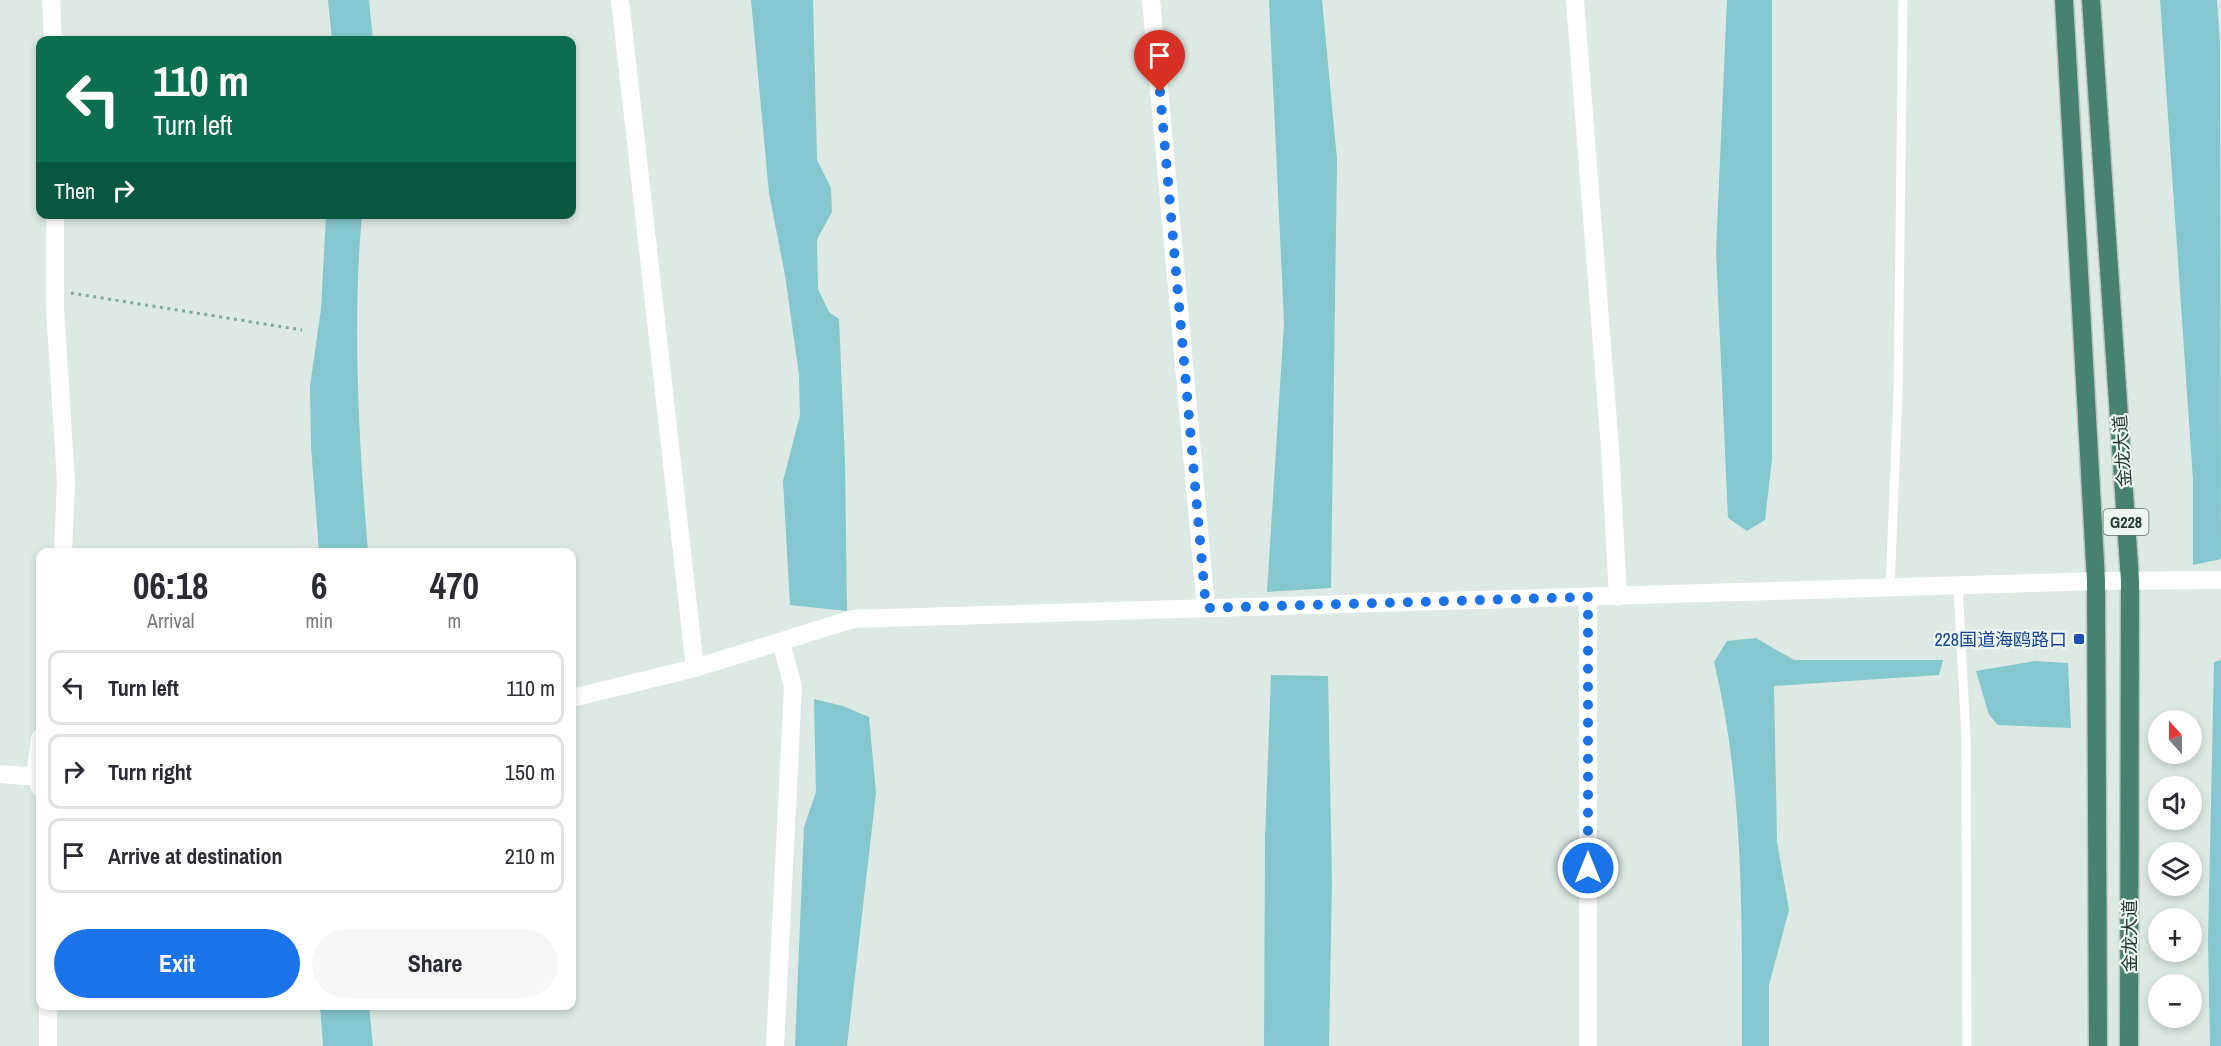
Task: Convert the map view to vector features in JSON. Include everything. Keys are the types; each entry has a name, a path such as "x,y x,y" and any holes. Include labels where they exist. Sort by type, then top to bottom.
{"highway":[{"name":"金龙大道","path":"2064,0 2096,581 2098,1046"},
{"name":"金龙大道","path":"2091,0 2130,580 2128,1046"}],"street":[{"path":"51,0 53,36"},
{"path":"620,0 695,668"},
{"path":"1151,0 1206,608"},
{"path":"1575,0 1610,448 1618,597"},
{"path":"54,219 55,290 66,482 63,548"},
{"path":"576,697 695,668 853,619 2130,580 2221,580"},
{"path":"1588,597 1588,1046"},
{"path":"775,1046 793,687 781,642"},
{"path":"0,774 36,780"},
{"path":"48,1010 48,1046"}],"lane":[{"path":"1890,588 1898,394 1903,0"},
{"path":"1958,586 1966,736 1967,1046"}],"path":[{"path":"55,290 302,330"}],"water":[{"path":"328,0 369,0 373,36 332,36"},
{"path":"751,0 813,0 817,160 831,188 832,212 817,239 818,289 829,312 839,319 845,462 847,611 790,605 783,481 800,415 799,375 785,275 769,193"},
{"path":"1269,0 1322,0 1337,159 1331,588 1267,592 1284,322"},
{"path":"1727,0 1772,0 1772,459 1765,520 1747,531 1728,518 1716,251"},
{"path":"2160,0 2217,0 2220,43 2221,559 2193,565 2193,480"},
{"path":"326,219 362,219 357,341 368,548 319,548 311,446 310,386 321,309"},
{"path":"1756,638 1794,660 1943,660 1939,675 1774,686 1777,842 1789,910 1769,985 1769,1046 1742,1046 1741,901 1736,804 1724,708 1714,662 1727,641"},
{"path":"2221,660 2221,1046 2210,1046 2208,941 2214,662"},
{"path":"2035,661 2068,663 2071,728 1998,725 1989,715 1976,671"},
{"path":"1271,675 1328,676 1332,880 1329,1046 1264,1046 1265,838"},
{"path":"814,699 843,706 869,717 876,793 847,1046 795,1046 804,827 816,792"},
{"path":"320,1010 369,1010 373,1046 323,1046"}],"place":[{"name":"228国道海鸥路口","path":"2079,639"}],"route":[{"path":"1160,92 1206,608 1588,597 1588,868"}]}
